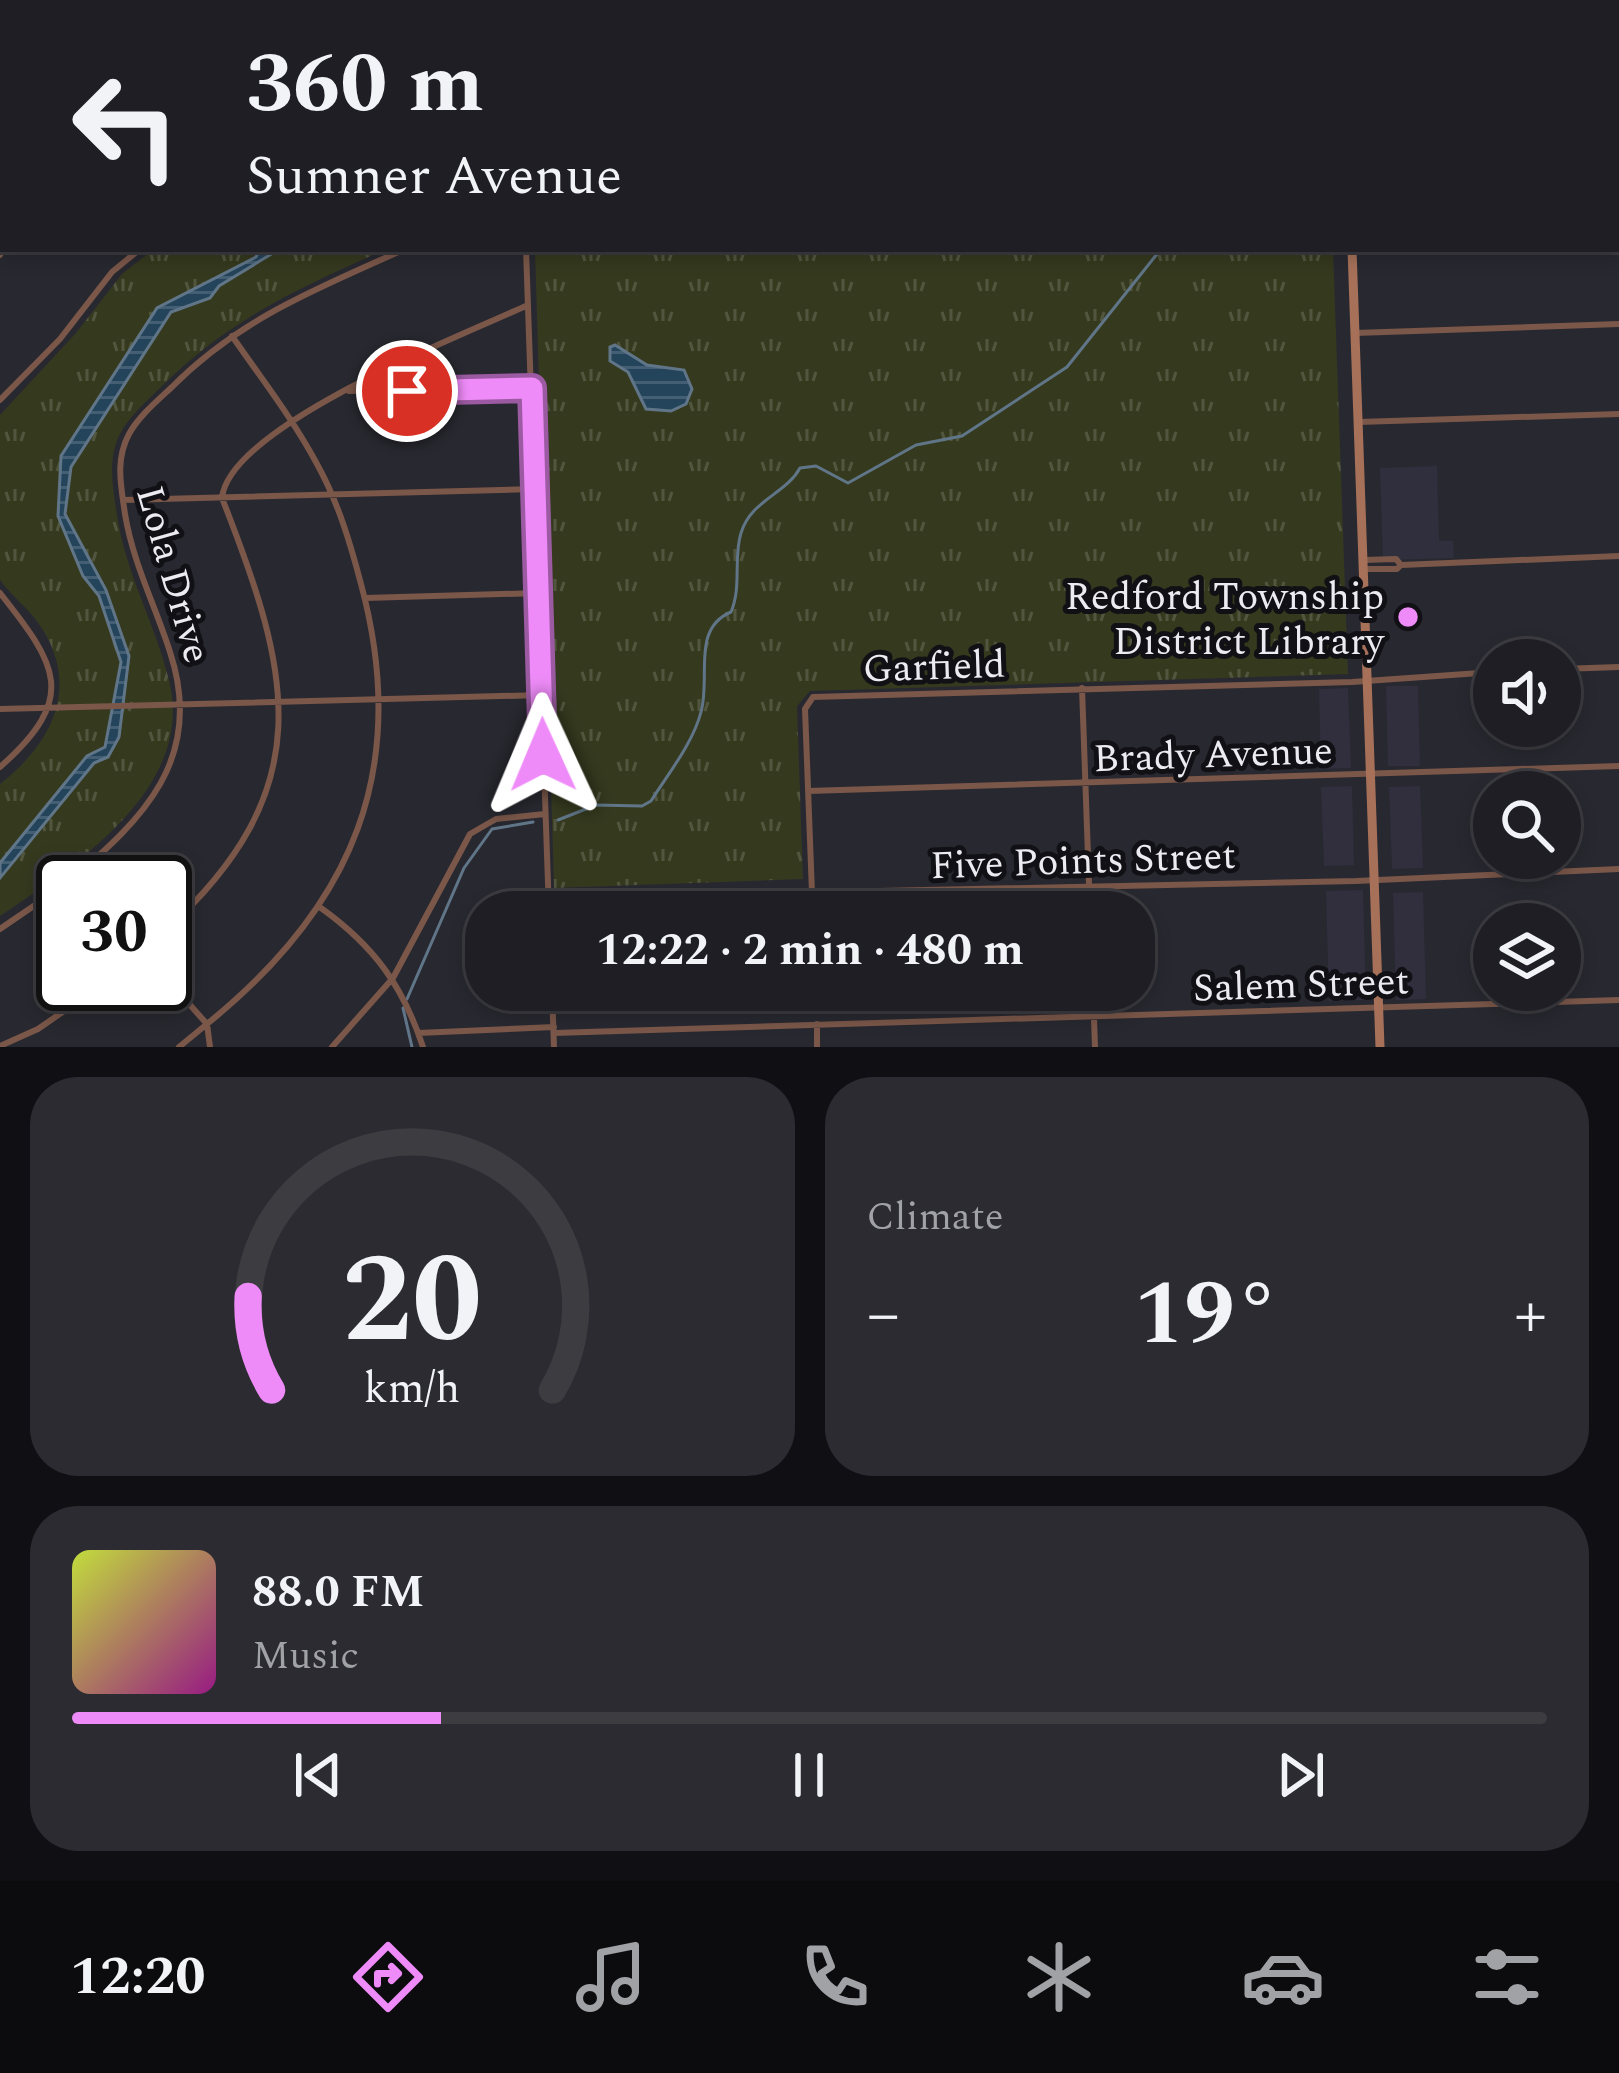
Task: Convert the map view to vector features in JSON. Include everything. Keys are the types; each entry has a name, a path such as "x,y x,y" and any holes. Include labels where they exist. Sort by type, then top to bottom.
{"main road":[{"path":"1352,252 1380,1047"}],"street":[{"path":"0,400 60,339 112,272 136,252"},
{"name":"Lola Drive","path":"99,855 153,800 175,749 181,704 171,654 132,551 120,463 132,429 231,334 287,300 398,252"},
{"path":"526,252 548,891"},
{"path":"192,904 222,874 254,822 273,768 280,702 268,625 222,498 223,488 249,455 291,420 528,305"},
{"path":"1355,333 1619,324"},
{"path":"179,1047 271,968 321,908 348,856 368,802 380,699 365,598 332,495 291,420 231,334"},
{"path":"346,391 532,388"},
{"path":"1358,422 1619,414"},
{"path":"123,500 535,489"},
{"path":"1363,565 1397,569 1401,565 1619,556"},
{"path":"0,592 43,649 51,682 48,708 33,736 0,767"},
{"path":"365,598 539,593"},
{"path":"1581,668 1619,667"},
{"name":"Garfield","path":"808,791 808,700 818,695 1473,673"},
{"path":"1082,688 1089,891"},
{"path":"0,709 542,695"},
{"name":"Brady Avenue","path":"808,791 1619,766"},
{"path":"808,791 812,891"},
{"path":"332,1047 394,979 470,834 496,819 545,814"},
{"name":"Five Points Street","path":"891,891 1619,869"},
{"name":"Lola Drive","path":"0,929 36,904"},
{"path":"321,908 359,938 394,979 423,1047"},
{"name":"Salem Street","path":"418,1033 1619,1000"},
{"path":"192,1007 207,1024 210,1047"},
{"path":"0,1046 66,1011"},
{"path":"553,1011 554,1047"},
{"path":"1094,1011 1095,1047"},
{"path":"817,1024 818,1047"}],"shaded area":[{"path":"1437,466 1439,541 1453,541 1454,558 1383,560 1380,468"},
{"path":"1386,686 1418,686 1420,766 1388,766"},
{"path":"1348,688 1351,768 1321,769 1319,689"},
{"path":"1352,786 1354,865 1324,866 1321,787"},
{"path":"1420,786 1423,868 1392,869 1389,787"},
{"path":"1363,890 1366,1000 1329,1001 1326,891"},
{"path":"1423,892 1426,999 1396,1000 1393,893"}],"green space":[{"path":"150,252 380,252 295,292 214,341 145,403 120,434 112,474 121,536 169,680 173,719 165,755 147,789 123,819 84,855 36,855 36,891 0,916 0,784 45,734 59,695 59,674 43,630 0,580 0,415 76,333 122,274"},
{"path":"535,252 1333,252 1348,674 810,691 797,706 803,879 554,888"}],"water":[{"path":"258,252 280,252 219,286 210,298 171,312 71,467 65,514 106,590 129,656 119,737 108,757 94,763 0,878 0,863 87,756 105,747 121,662 99,596 83,576 58,516 61,456 157,308"},
{"path":"615,345 647,365 684,370 692,389 686,404 671,411 646,409 628,372 610,361 610,347"}],"waterway":[{"path":"558,820 596,805 642,806 651,801 679,758 701,712 711,630 731,612 734,602 741,533 760,505 800,468 816,466 848,483 916,445 962,436 1067,367 1159,252"},
{"path":"407,999 464,868 492,829 533,822"},
{"path":"403,1008 412,1047"}],"place":[{"name":"Redford Township District Library","path":"1408,617"}],"route":[{"path":"407,391 532,388 543,755"}]}
